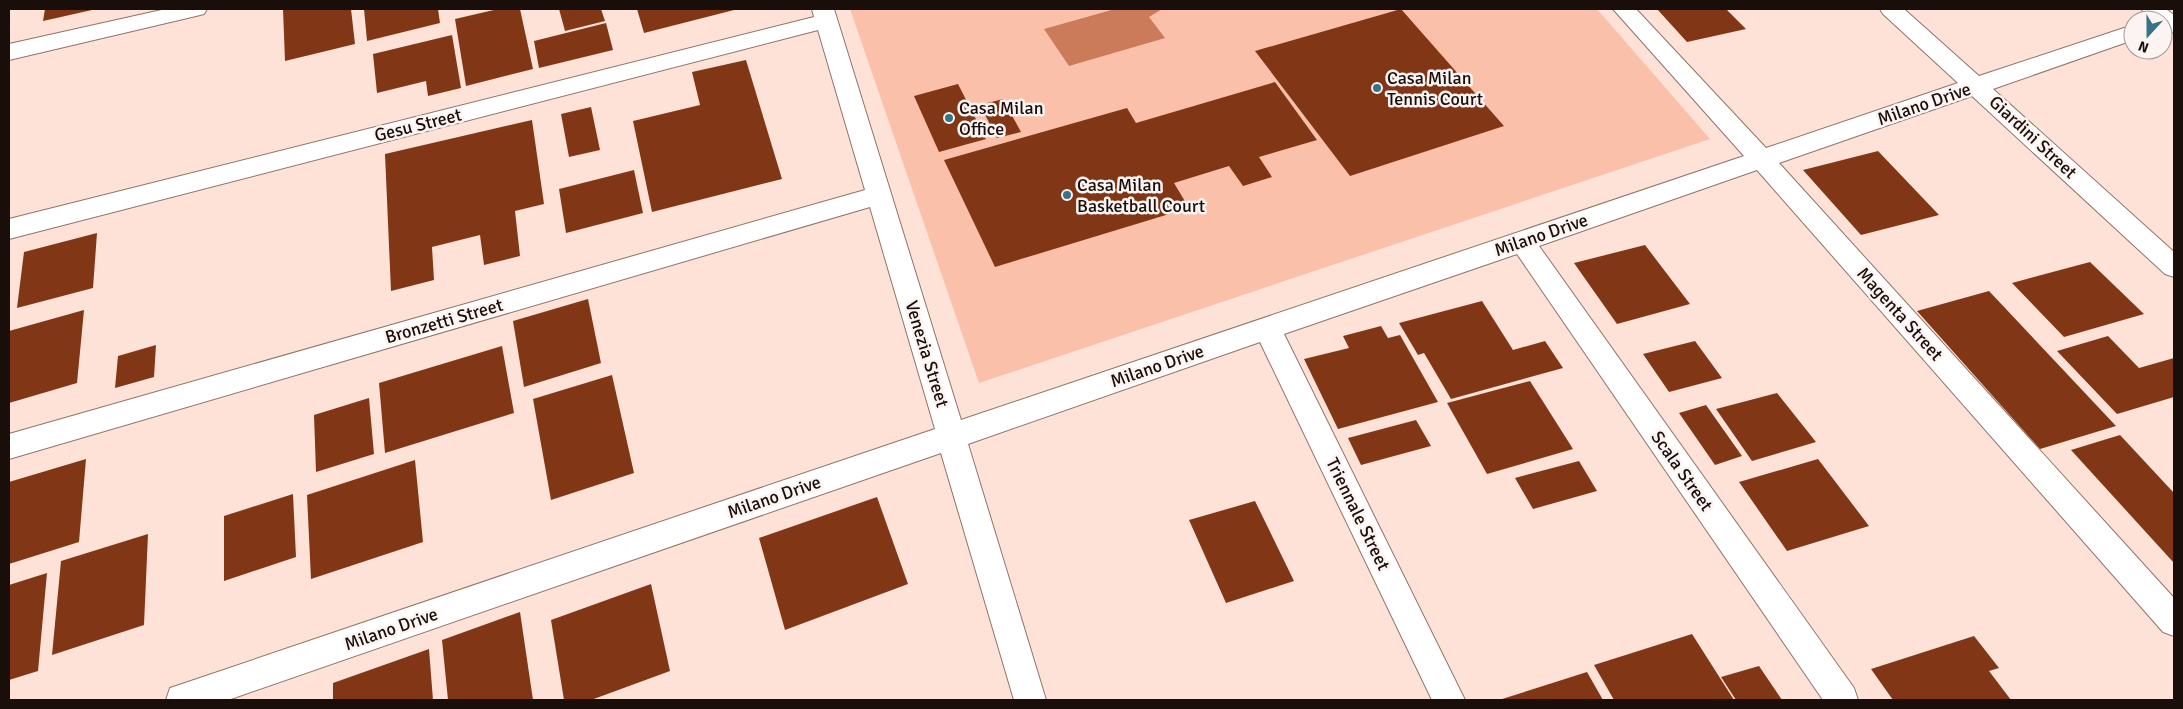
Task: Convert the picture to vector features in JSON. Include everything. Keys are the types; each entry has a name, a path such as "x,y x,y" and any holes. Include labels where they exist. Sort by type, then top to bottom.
{"street":[{"path":"9,52 196,9"},
{"name":"Magenta Street","path":"1624,9 1761,159 2174,621"},
{"name":"Giardini Street","path":"1891,9 2174,267"},
{"name":"Venezia Street","path":"825,15 1030,700"},
{"name":"Gesu Street","path":"9,228 825,15"},
{"name":"Milano Drive","path":"182,700 2123,35"},
{"name":"Bronzetti Street","path":"9,447 878,195"},
{"name":"Scala Street","path":"1522,241 1842,700"},
{"name":"Triennale Street","path":"1267,328 1449,700"}],"shaded area":[{"path":"850,9 1597,9 1710,139 979,383"},
{"path":"1115,9 1162,9 1149,17 1165,38 1069,66 1044,29"}],"building":[{"path":"45,9 92,9 92,10 43,21"},
{"path":"283,9 351,9 355,44 285,61"},
{"path":"364,9 438,9 440,23 367,41"},
{"path":"498,9 520,9 533,69 466,86 455,19"},
{"path":"559,9 601,9 605,21 565,31"},
{"path":"637,9 738,9 644,33"},
{"name":"Casa Milan Tennis Court","path":"1401,9 1504,126 1350,176 1255,51"},
{"path":"1657,9 1726,9 1746,29 1687,42"},
{"path":"606,23 613,50 539,68 534,41"},
{"path":"452,35 461,88 428,96 426,81 377,93 373,54"},
{"path":"746,60 782,179 652,212 633,121 700,105 692,72"},
{"path":"1275,82 1317,140 1259,157 1272,177 1243,186 1229,166 1174,183 1189,208 995,267 944,160 1127,108 1136,123"},
{"name":"Casa Milan Office","path":"958,84 986,139 939,152 914,96"},
{"path":"1003,99 1021,132 997,138 980,105"},
{"path":"591,107 600,150 569,157 561,114"},
{"path":"532,120 544,204 515,211 520,256 484,265 480,235 432,247 434,280 391,291 385,154"},
{"path":"1878,151 1939,215 1861,235 1803,170"},
{"path":"634,170 643,213 566,233 559,189"},
{"path":"97,233 93,288 17,308 24,252"},
{"path":"1645,245 1690,304 1617,324 1574,263"},
{"path":"2090,262 2144,314 2064,337 2012,283"},
{"path":"1989,291 2116,426 2040,449 1917,311"},
{"path":"588,299 601,363 524,387 513,321"},
{"path":"1482,301 1513,350 1545,341 1563,368 1451,399 1424,353 1418,355 1399,323"},
{"path":"84,310 77,383 9,403 9,331"},
{"path":"1381,326 1388,338 1400,335 1438,402 1338,429 1304,359 1349,348 1343,336"},
{"path":"2108,336 2139,368 2174,358 2174,397 2117,414 2057,351"},
{"path":"1695,341 1722,378 1669,392 1643,354"},
{"path":"156,345 154,377 115,388 118,356"},
{"path":"502,346 514,413 385,453 379,383"},
{"path":"612,375 634,473 551,500 533,399"},
{"path":"1530,381 1573,449 1487,474 1447,403"},
{"path":"1777,393 1816,442 1752,461 1716,409"},
{"path":"369,398 374,454 316,472 314,415"},
{"path":"1706,405 1742,456 1715,465 1679,413"},
{"path":"1416,420 1431,446 1361,465 1348,438"},
{"path":"2120,435 2174,493 2174,563 2071,450"},
{"path":"86,459 79,542 9,564 9,482"},
{"path":"1818,459 1869,526 1787,551 1739,482"},
{"path":"415,460 423,542 311,579 307,495"},
{"path":"1579,461 1597,491 1533,509 1515,478"},
{"path":"293,494 296,557 224,581 224,516"},
{"path":"877,497 908,584 785,630 759,538"},
{"path":"1255,501 1294,581 1226,603 1189,520"},
{"path":"148,534 144,625 52,655 61,561"},
{"path":"47,573 38,671 9,680 9,585"},
{"path":"651,584 670,671 591,700 564,700 551,620"},
{"path":"520,612 533,700 448,700 442,640"},
{"path":"1692,634 1734,700 1614,700 1594,665"},
{"path":"1974,636 1999,668 1989,671 2011,700 1893,700 1871,669"},
{"path":"429,649 433,700 333,700 333,683"},
{"path":"1759,666 1782,700 1736,700 1721,677"},
{"path":"1587,672 1603,700 1499,700"}],"place":[{"name":"Casa Milan Tennis Court","path":"1377,88"},
{"name":"Casa Milan Office","path":"949,118"},
{"name":"Casa Milan Basketball Court","path":"1067,195"}]}
